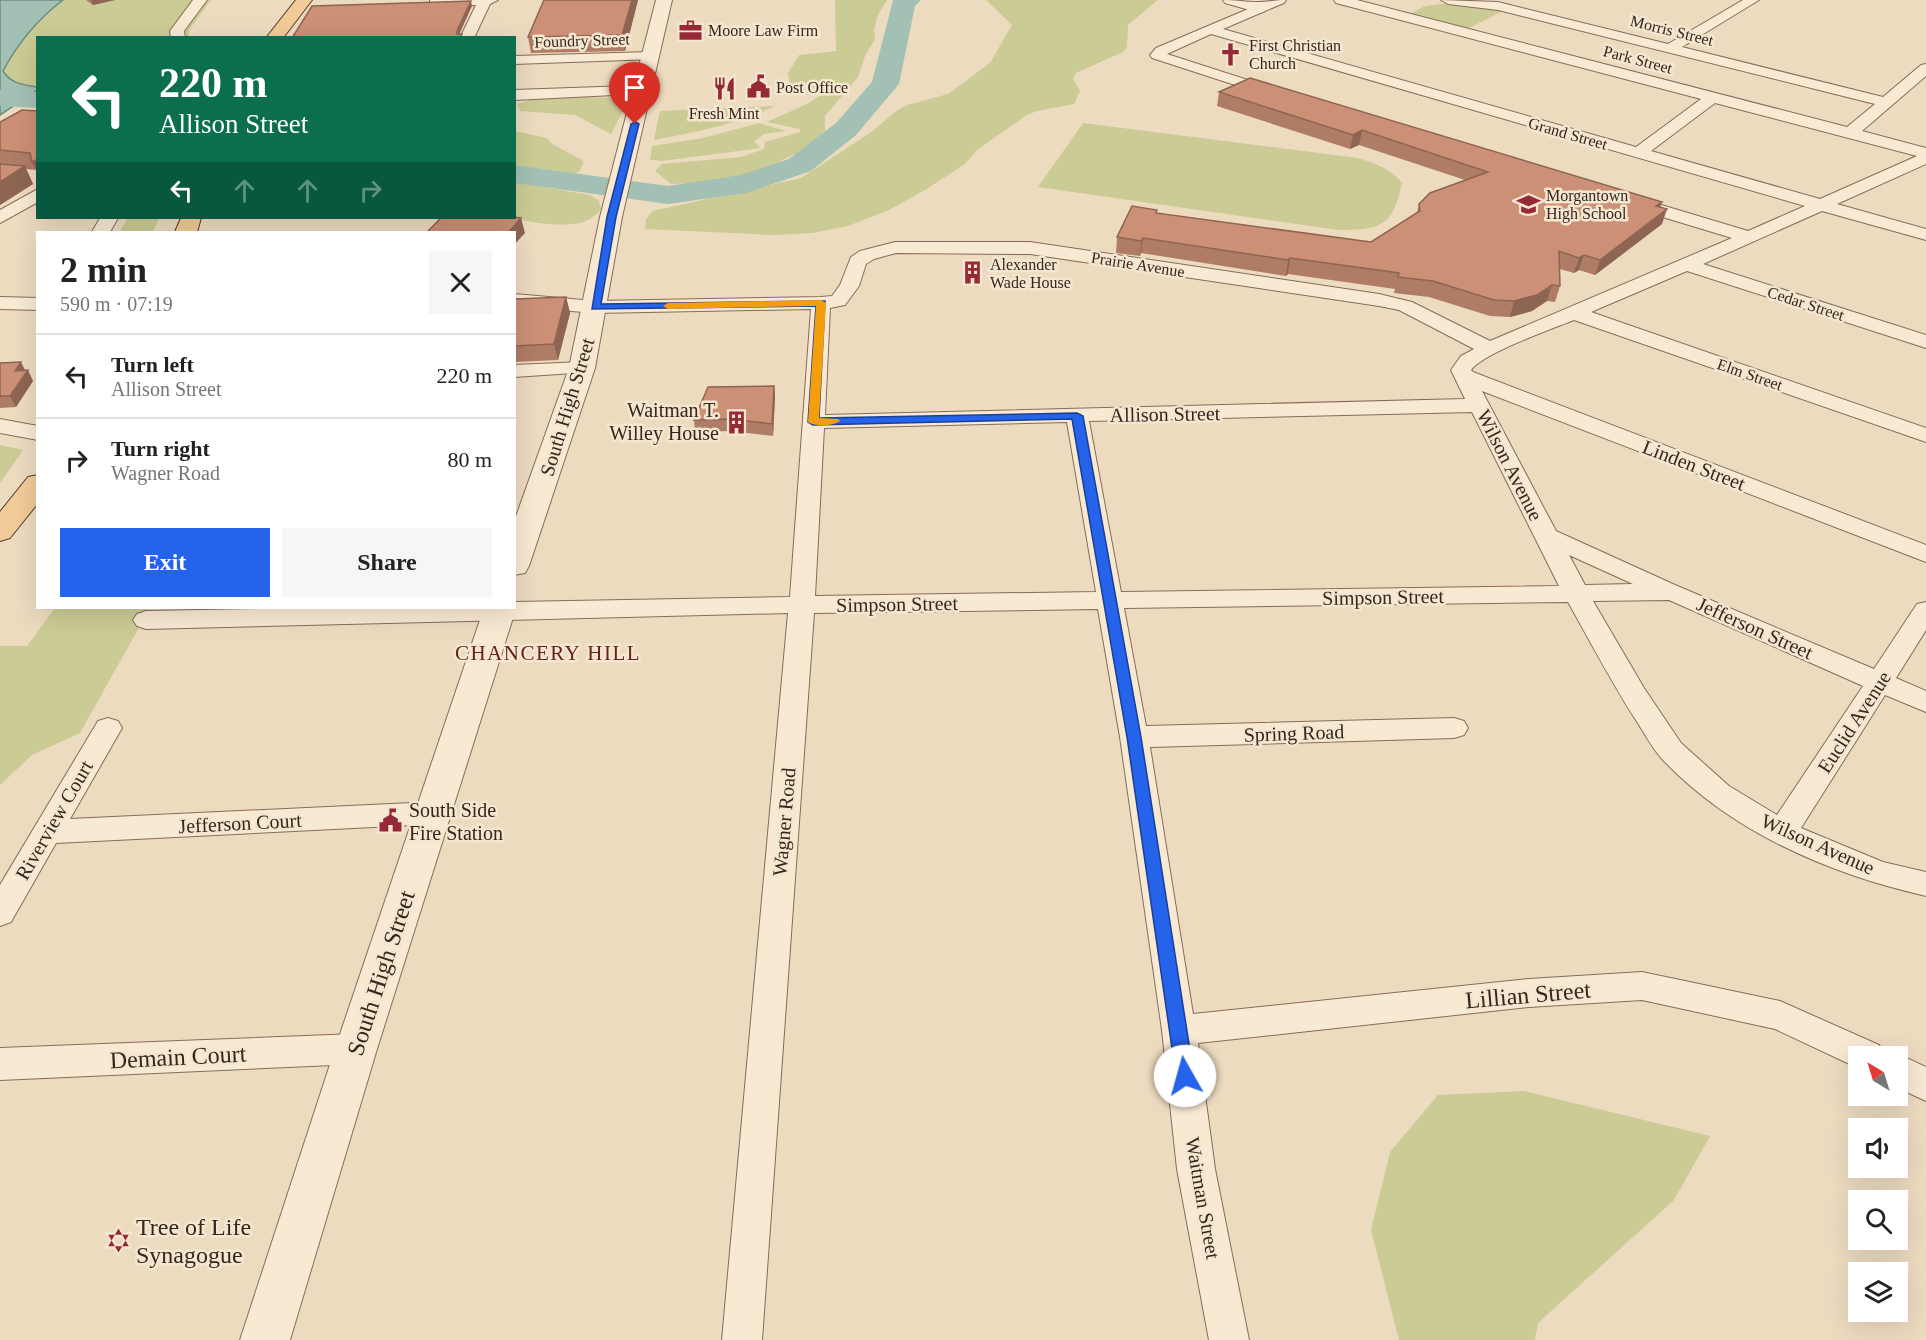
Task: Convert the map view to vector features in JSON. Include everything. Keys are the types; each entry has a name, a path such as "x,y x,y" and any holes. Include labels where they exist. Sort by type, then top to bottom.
{"main road":[{"path":"276,36 308,4"},
{"path":"0,532 36,486"}],"street":[{"path":"178,36 177,31 200,0"},
{"path":"467,36 485,0"},
{"path":"421,2 491,0"},
{"name":"South High Street","path":"516,560 582,368 608,245 611,217 664,0"},
{"path":"1231,0 1260,8"},
{"path":"1278,0 1161,51 1157,55 1285,96"},
{"name":"Park Street","path":"1341,0 1850,133 1926,155"},
{"name":"Morris Street","path":"1431,1 1447,0 1498,6 1887,102"},
{"path":"1671,48 1752,0"},
{"path":"1394,14 1414,5"},
{"name":"Grand Street","path":"1211,30 1926,235"},
{"name":"Foundry Street","path":"516,60 650,61"},
{"path":"1850,133 1922,76"},
{"path":"516,95 629,91"},
{"path":"1638,153 1713,98"},
{"path":"1463,376 1461,369 1468,360 1489,349 1686,265 1926,155"},
{"path":"0,218 36,195"},
{"path":"1612,196 1749,237"},
{"name":"Prairie Avenue","path":"516,300 596,307 821,303 838,301 849,286 858,261 881,250 895,247 1030,248 1379,300 1405,306 1489,349"},
{"name":"Cedar Street","path":"1686,265 1926,342"},
{"name":"Wagner Road","path":"742,1340 802,606 821,303"},
{"path":"2,305 36,304"},
{"name":"Elm Street","path":"1575,314 1926,435"},
{"path":"516,371 582,368"},
{"name":"Wilson Avenue","path":"1463,376 1576,593 1634,694 1671,750 1719,794 1782,833 1878,873 1926,884"},
{"name":"Linden Street","path":"1463,376 1926,554"},
{"name":"Allison Street","path":"813,422 1480,405"},
{"name":"Waitman Street","path":"1077,416 1134,737 1179,1030 1196,1169 1229,1340"},
{"path":"0,426 36,433"},
{"path":"1545,535 1672,592"},
{"name":"Jefferson Street","path":"1576,593 1672,592 1926,702"},
{"name":"Simpson Street","path":"516,609 1576,593"},
{"name":"South High Street","path":"265,1340 356,1049 500,609"},
{"name":"Simpson Street","path":"146,620 221,613 500,609"},
{"name":"Euclid Avenue","path":"1782,833 1926,610"},
{"name":"Riverview Court","path":"0,913 108,728"},
{"name":"Spring Road","path":"1134,737 1454,728"},
{"name":"Jefferson Court","path":"47,832 433,813"},
{"name":"Lillian Street","path":"1179,1030 1530,993 1642,986 1780,1016 1848,1048"},
{"name":"Demain Court","path":"0,1065 356,1049"},
{"path":"1908,1075 1926,1085"}],"green space":[{"path":"63,0 211,0 189,30 189,36 36,36 36,87 14,81 3,71 29,32"},
{"path":"835,0 887,0 878,15 874,29 875,39 865,56 858,77 825,116 825,130 816,144 760,171 718,182 671,184 655,171 662,164 741,157 764,149 765,142 800,132 800,129 767,122 807,104 830,89 790,86 788,73 799,55 836,51"},
{"path":"986,0 1158,0 1128,25 1127,47 1123,52 1076,73 1073,79 1080,91 1074,104 1027,115 977,150 965,164 889,210 848,226 813,233 775,235 645,229 646,219 653,211 801,178 873,131 896,111 907,105 948,94 990,63 1012,25"},
{"path":"1449,3 1503,11 1467,29 1409,14 1425,6"},
{"path":"617,98 627,103 611,134 575,115 520,111 517,104 530,100"},
{"path":"775,106 731,123 654,140 660,111"},
{"path":"759,123 786,131 764,134 754,142 761,148 662,161 650,160 652,146 703,138"},
{"path":"1083,123 1358,158 1382,167 1402,183 1394,208 1383,223 1353,230 1338,230 1038,187"},
{"path":"516,131 547,138 552,144 582,160 583,164 579,172 572,174 516,166"},
{"path":"516,182 590,195 599,201 601,209 593,217 583,222 545,224 515,219"},
{"path":"127,219 159,219 153,231 120,231"},
{"path":"0,445 23,450 0,483"},
{"path":"54,609 149,609 80,733 32,755 0,785 0,646 27,646"},
{"path":"1524,1091 1710,1136 1674,1200 1538,1323 1535,1340 1399,1340 1371,1230 1390,1152 1438,1095"}],"shaded area":[{"path":"0,0 63,0 29,32 3,71 14,81 36,87 36,91 0,115"}],"building":[{"path":"544,0 632,0 622,35 528,37"},
{"path":"471,1 457,31 457,34 462,34 461,36 293,36 312,6"},
{"name":"Morgantown High School","path":"1250,78 1662,202 1656,206 1667,209 1600,260 1584,255 1579,258 1559,251 1560,286 1552,285 1537,295 1514,301 1494,300 1433,281 1398,277 1399,273 1290,258 1288,260 1143,238 1141,241 1117,237 1132,206 1157,210 1156,213 1371,242 1420,211 1419,204 1430,193 1488,172 1362,130 1353,135 1219,92"},
{"path":"22,110 36,111 36,160 32,162 30,153 0,150 0,122"},
{"path":"0,164 25,166 0,182"},
{"path":"521,218 510,231 428,231 440,219"},
{"path":"566,297 554,344 516,346 516,299"},
{"path":"21,362 15,371 28,370 10,396 0,396 0,363"},
{"name":"Waitman T. Willey House","path":"774,386 772,424 730,419 694,420 708,387"}],"waterway":[{"path":"516,174 668,195 746,184 800,165 846,129 885,84 904,2 909,0"},
{"path":"0,98 36,100"}],"slow traffic":[{"path":"668,306 821,303 813,422 834,421"}],"place":[{"name":"Moore Law Firm","path":"690,30"},
{"name":"First Christian Church","path":"1231,54"},
{"name":"Post Office","path":"758,87"},
{"name":"Fresh Mint","path":"724,88"},
{"name":"Morgantown High School","path":"1528,204"},
{"name":"Alexander Wade House","path":"972,273"},
{"name":"Waitman T. Willey House","path":"737,422"},
{"name":"South Side Fire Station","path":"391,821"},
{"name":"Tree of Life Synagogue","path":"118,1241"}],"district":[{"name":"CHANCERY HILL","path":"548,653"}],"route":[{"path":"635,124 611,217 596,307 821,303 813,422 1077,416 1134,737 1185,1076"}]}
